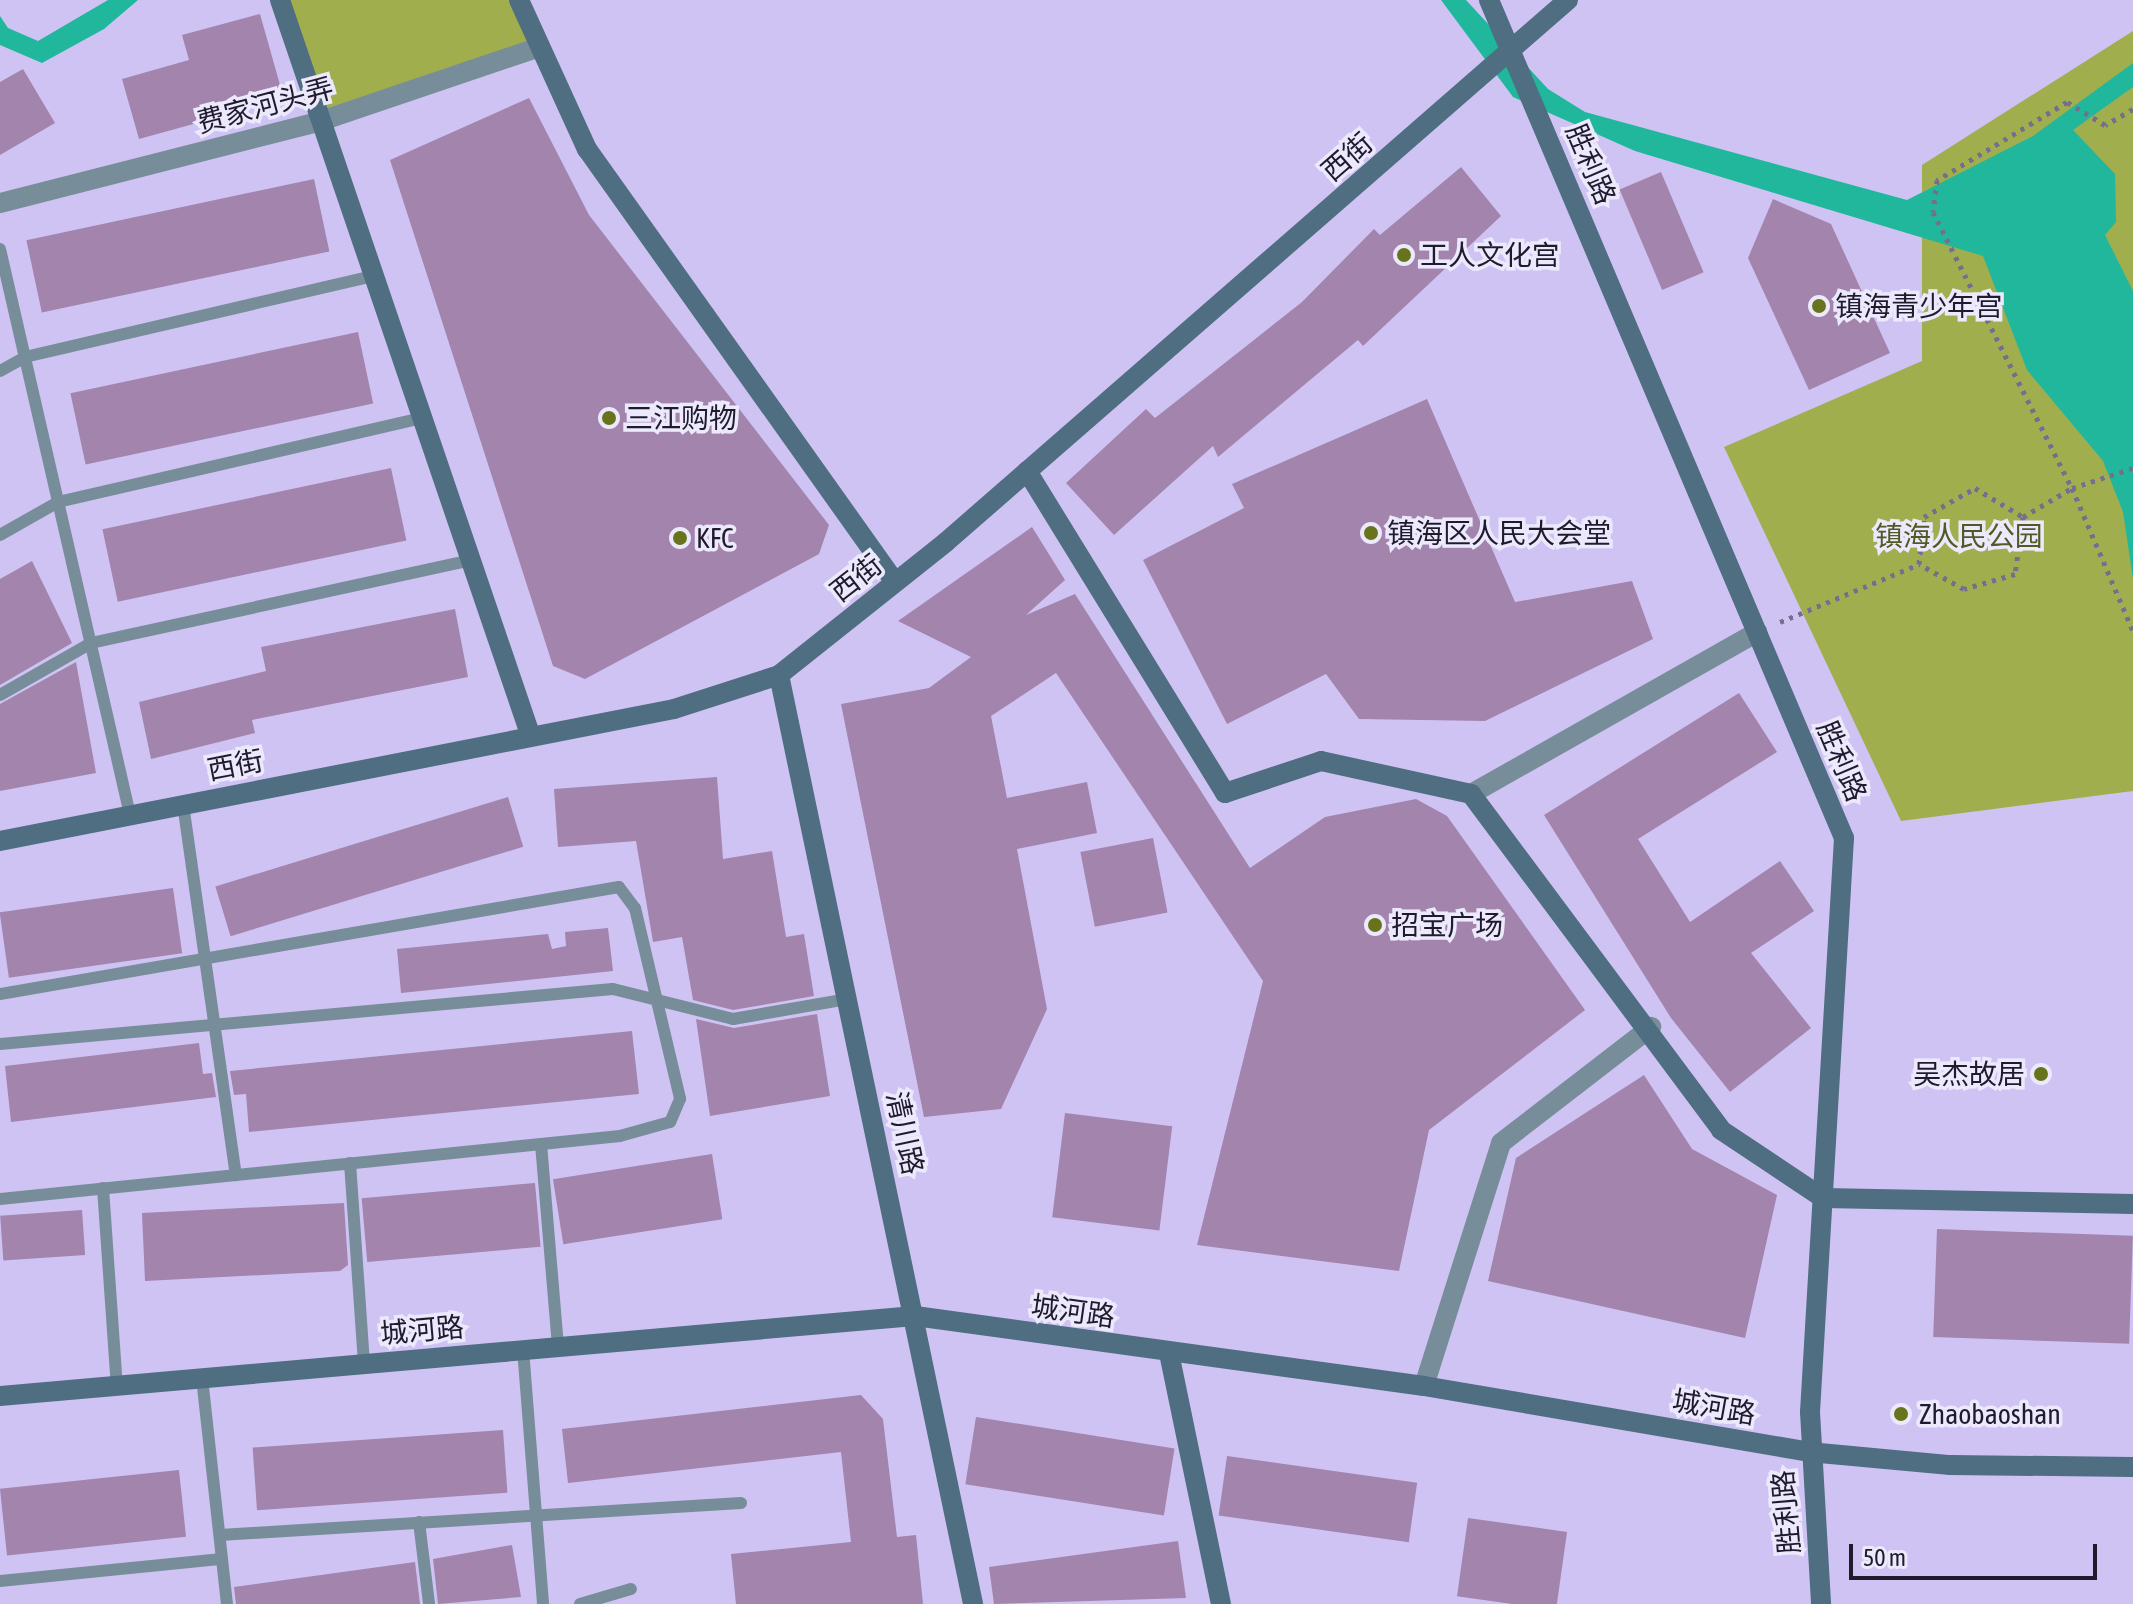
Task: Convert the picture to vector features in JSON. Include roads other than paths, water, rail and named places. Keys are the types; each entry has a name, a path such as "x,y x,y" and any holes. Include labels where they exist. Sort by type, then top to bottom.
{"street":[{"path":"280,0 530,734"},
{"path":"519,0 587,149 895,582"},
{"name":"胜利路","path":"1489,0 1844,838 1809,1452 1821,1604"},
{"name":"西街","path":"0,841 530,734 674,709 779,675 1027,471 1568,0"},
{"name":"费家河头弄","path":"0,203 321,121 540,47"},
{"path":"1027,471 1225,793 1321,761 1471,794 1651,1027 1721,1130 1823,1198 2133,1204"},
{"path":"1471,794 1757,632"},
{"name":"清川路","path":"779,675 973,1604"},
{"path":"1424,1386 1501,1143 1651,1027"},
{"name":"城河路","path":"0,1396 915,1316 1424,1386 1809,1452 1950,1465 2133,1467"},
{"path":"1169,1353 1221,1604"}],"lane":[{"path":"0,249 130,815"},
{"path":"0,371 25,357 374,276"},
{"path":"0,535 58,502 422,418"},
{"path":"0,695 91,643 471,560"},
{"path":"183,804 236,1175"},
{"path":"0,994 619,887 635,908 680,1099 670,1122 620,1136 0,1199"},
{"path":"0,1044 613,989 658,1005 733,1019 848,999"},
{"path":"541,1144 558,1346"},
{"path":"350,1163 364,1364"},
{"path":"103,1188 117,1386"},
{"path":"523,1349 543,1604"},
{"path":"202,1378 227,1604"},
{"path":"220,1535 741,1503"},
{"path":"419,1522 429,1604"},
{"path":"0,1581 222,1559"},
{"path":"580,1604 631,1589"}],"place":[{"name":"工人文化宫","path":"1404,255"},
{"name":"镇海青少年宫","path":"1819,306"},
{"name":"三江购物","path":"609,418"},
{"name":"镇海区人民大会堂","path":"1371,533"},
{"name":"KFC","path":"680,538"},
{"name":"招宝广场","path":"1375,925"},
{"name":"吴杰故居","path":"2041,1074"},
{"name":"Zhaobaoshan","path":"1901,1414"}],"park label":[{"name":"镇海人民公园","path":"1959,536"}]}
